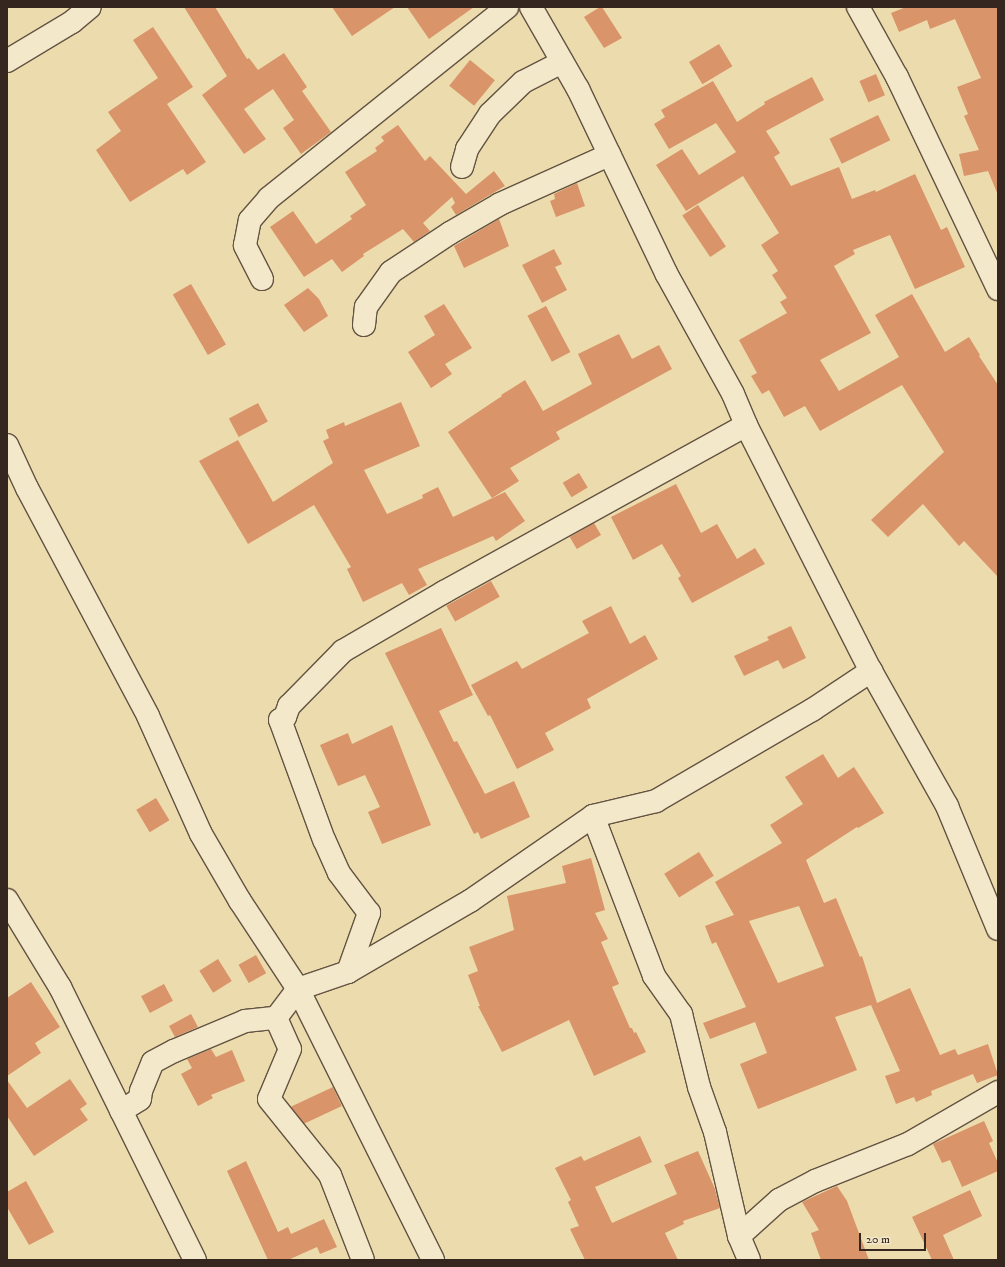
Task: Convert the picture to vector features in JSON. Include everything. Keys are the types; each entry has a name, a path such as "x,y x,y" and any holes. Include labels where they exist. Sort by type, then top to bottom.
{"street":[{"path":"7,61 72,22 90,7"},
{"path":"262,279 245,245 250,220 269,198 507,7"},
{"path":"531,7 578,89 666,273 733,394 746,425 871,671 947,806 998,929"},
{"path":"858,7 897,77 998,288"},
{"path":"462,167 467,149 494,109 523,82 562,62"},
{"path":"364,325 366,307 391,272 450,233 500,204 609,155"},
{"path":"348,972 369,913 339,873 324,840 280,720 285,717 289,706 343,651 444,592 746,425"},
{"path":"7,445 28,488 148,716 201,834 240,901 298,989 434,1260"},
{"path":"121,1111 140,1099 141,1091 153,1062 174,1051 245,1022 276,1018 298,989 348,972 470,901 593,816 656,801 812,710 871,671"},
{"path":"593,816 654,976 681,1014 699,1088 715,1132 739,1236 749,1260"},
{"path":"7,900 60,987 195,1260"},
{"path":"276,1018 290,1049 269,1099 330,1175 363,1260"},
{"path":"739,1236 779,1200 815,1181 908,1144 998,1092"}],"building":[{"path":"184,7 215,7 247,59 249,58 258,70 284,53 307,87 302,91 331,132 301,154 283,128 294,120 273,89 244,109 266,139 244,154 202,95 227,76"},
{"path":"332,7 395,7 352,36"},
{"path":"407,7 474,7 429,39"},
{"path":"602,7 622,38 604,48 584,17"},
{"path":"906,7 998,7 998,195 988,171 964,176 959,154 979,150 964,116 968,114 957,87 981,78 955,19 930,29 927,20 899,32 891,13"},
{"path":"153,27 193,87 167,104 206,162 187,175 183,169 130,202 96,150 121,131 108,112 158,78 133,40"},
{"path":"719,44 732,66 702,84 689,62"},
{"path":"470,60 495,80 474,106 449,86"},
{"path":"876,74 885,95 868,102 859,81"},
{"path":"812,77 824,100 766,131 780,153 774,157 791,186 839,167 852,199 875,190 876,192 915,174 941,230 947,227 965,267 915,289 890,235 853,250 855,254 834,266 871,333 820,360 839,391 899,357 875,315 912,294 945,352 969,337 980,355 979,356 998,385 998,577 964,541 959,546 923,504 888,537 871,520 944,452 902,385 820,431 805,406 784,417 769,390 762,394 751,376 757,373 739,340 787,313 780,302 787,298 772,275 778,271 761,245 779,233 743,176 686,211 656,165 682,149 699,175 736,152 716,123 669,149 654,124 665,117 661,110 713,81 737,122 765,104 764,102"},
{"path":"878,115 890,140 842,164 829,139"},
{"path":"398,125 425,161 430,156 466,194 494,171 505,186 456,215 451,207 455,203 452,197 423,223 430,231 414,242 403,229 363,254 364,256 342,272 332,259 304,277 270,227 293,211 316,244 352,219 350,216 366,205 345,172 377,151 375,148 384,141 381,137"},
{"path":"577,183 585,206 556,217 550,201 555,199 554,194"},
{"path":"698,205 726,246 710,257 682,216"},
{"path":"499,219 509,246 464,268 454,246"},
{"path":"554,249 562,264 555,267 567,290 542,303 522,265"},
{"path":"191,284 226,345 208,355 173,294"},
{"path":"308,288 319,299 328,316 304,332 284,305"},
{"path":"444,304 472,348 445,364 452,374 431,388 408,352 435,335 424,316"},
{"path":"546,306 570,352 552,362 527,316"},
{"path":"619,334 632,359 659,345 672,369 556,432 560,439 510,468 519,481 492,498 448,432 525,380 543,411 592,384 578,354"},
{"path":"401,402 420,446 364,470 387,514 423,498 422,495 438,487 453,517 505,492 525,521 496,541 493,536 418,569 427,585 409,595 402,583 363,602 347,569 351,567 314,505 248,544 199,461 238,440 273,502 333,463 323,441 329,438 326,430 344,422 345,426"},
{"path":"258,403 268,422 239,437 229,418"},
{"path":"579,473 588,488 571,497 563,483"},
{"path":"676,484 701,533 717,524 737,559 755,548 765,564 692,603 678,578 681,576 662,544 633,560 611,517"},
{"path":"594,523 601,535 577,549 570,537"},
{"path":"491,581 500,597 455,621 446,606"},
{"path":"611,606 630,644 645,635 658,659 587,699 591,708 545,733 554,750 517,769 490,715 488,716 471,685 517,661 522,669 589,633 582,621"},
{"path":"791,626 806,658 783,669 778,660 744,676 734,656 769,640 767,637"},
{"path":"441,628 473,695 439,711 454,742 457,741 485,794 514,781 530,817 481,839 478,832 474,834 385,653"},
{"path":"392,725 431,825 382,844 368,812 380,807 365,775 338,786 320,745 348,733 352,744"},
{"path":"823,754 838,778 854,767 884,813 858,828 857,827 806,860 824,903 836,898 860,957 862,956 877,1003 910,988 940,1055 955,1049 958,1055 988,1044 998,1075 977,1083 973,1074 931,1091 932,1095 916,1102 914,1097 896,1104 885,1076 900,1071 871,1005 835,1017 857,1070 758,1109 740,1064 767,1053 755,1022 710,1039 703,1023 746,1007 716,942 712,944 705,926 734,915 715,882 782,843 770,825 803,804 785,777","holes":["799,906 824,966 778,983 749,921"]},
{"path":"156,798 169,820 150,832 136,810"},
{"path":"699,852 714,876 679,897 664,874"},
{"path":"591,858 605,910 595,913 608,939 601,942 619,984 612,987 630,1028 632,1028 634,1033 636,1032 646,1052 594,1076 569,1020 502,1052 478,1006 480,1006 468,975 478,971 469,947 514,930 507,896 566,883 562,866"},
{"path":"256,955 266,973 249,983 239,965"},
{"path":"218,959 232,981 213,993 199,971"},
{"path":"31,982 60,1027 35,1043 41,1053 7,1076 7,998"},
{"path":"164,984 173,1001 150,1013 141,996"},
{"path":"191,1014 198,1027 175,1037 169,1026"},
{"path":"211,1049 216,1057 232,1050 245,1081 211,1095 213,1098 198,1106 181,1074 192,1068 187,1059"},
{"path":"70,1079 87,1104 80,1109 88,1120 34,1156 7,1116 7,1080 27,1108"},
{"path":"333,1087 342,1106 300,1125 291,1106"},
{"path":"984,1121 993,1141 989,1143 998,1163 998,1171 962,1187 950,1160 942,1163 933,1144"},
{"path":"640,1136 652,1162 595,1187 612,1223 677,1194 664,1165 698,1151 715,1189 720,1208 683,1221 684,1224 665,1233 678,1260 585,1260 570,1229 579,1226 568,1202 571,1200 555,1168 581,1156 584,1161"},
{"path":"246,1161 278,1232 288,1227 291,1234 324,1219 337,1247 320,1254 317,1247 288,1260 268,1260 227,1171"},
{"path":"26,1181 54,1232 29,1245 7,1207 7,1192"},
{"path":"837,1186 847,1201 869,1260 821,1260 811,1233 819,1230 802,1202"},
{"path":"970,1190 982,1216 943,1235 954,1260 932,1260 912,1217"}]}
